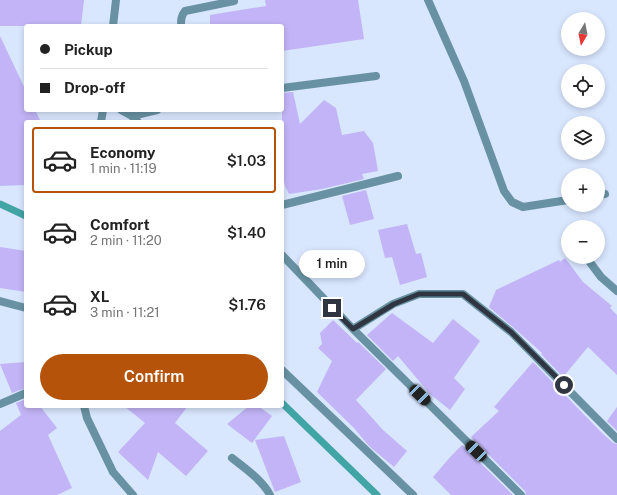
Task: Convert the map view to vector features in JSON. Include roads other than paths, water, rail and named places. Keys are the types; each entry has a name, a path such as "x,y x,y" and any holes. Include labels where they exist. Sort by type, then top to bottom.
{"street":[{"path":"113,24 116,0"},
{"path":"428,0 464,81 504,191 512,202 523,207 561,201"},
{"path":"181,24 182,14 185,11 234,1"},
{"path":"284,88 376,76"},
{"path":"125,112 136,120"},
{"path":"132,116 149,112"},
{"path":"284,204 398,176"},
{"path":"284,257 353,329 521,495"},
{"path":"591,264 601,277 617,291"},
{"path":"353,329 394,304 419,294 463,294 511,332 617,439"},
{"path":"0,301 24,307"},
{"path":"284,372 413,495"},
{"path":"0,404 24,394"},
{"path":"84,408 87,418 113,472 133,495"},
{"path":"232,458 251,473 268,490 270,495"}],"waterway":[{"path":"0,204 24,215"},
{"path":"284,405 377,495"}]}
